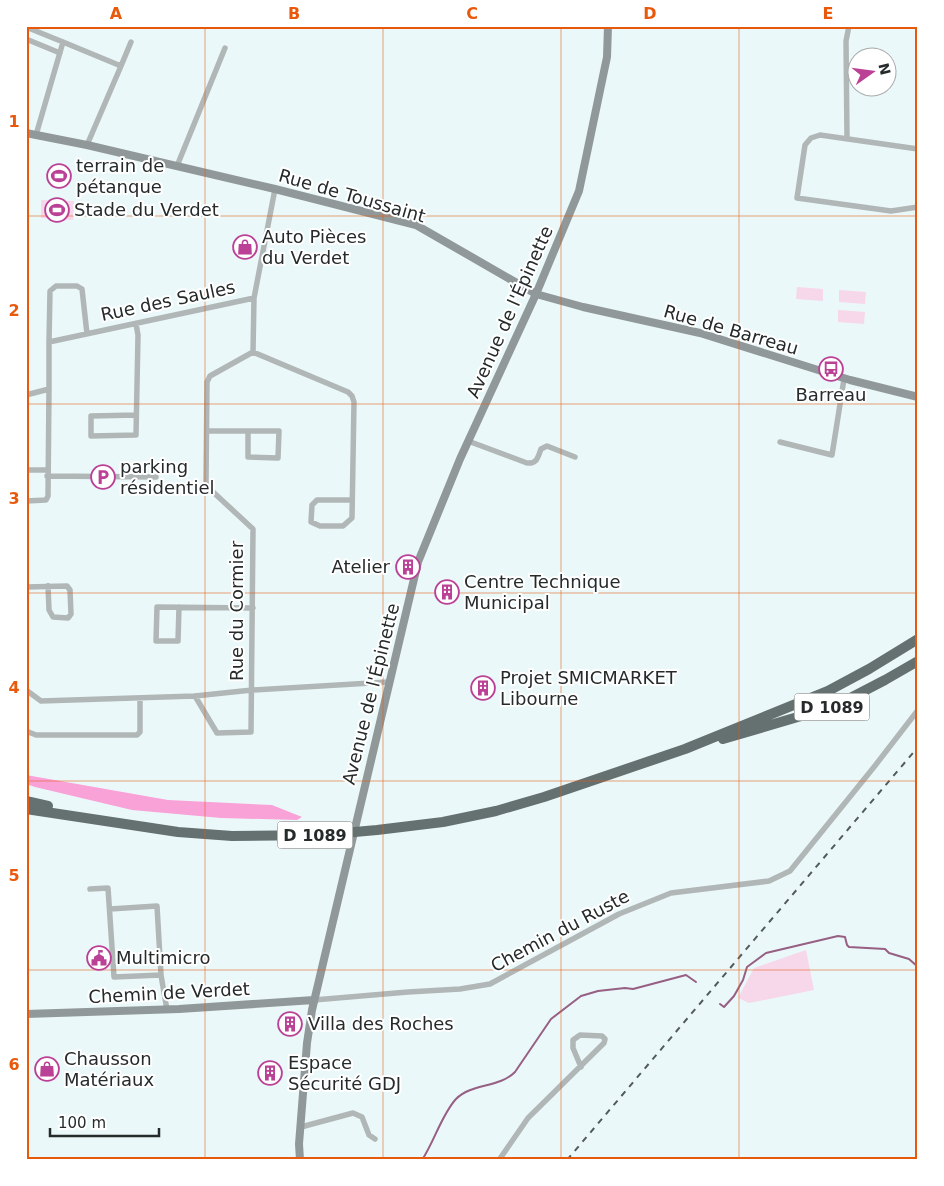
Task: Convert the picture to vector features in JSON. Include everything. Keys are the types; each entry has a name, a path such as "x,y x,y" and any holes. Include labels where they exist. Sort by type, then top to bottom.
{"highway":[{"name":"D 1089","path":"26,801 178,832 232,836 311,835 443,822 496,811 544,797 684,749 828,691 918,639"},
{"name":"D 1089","path":"684,749 740,735 835,706 918,661"},
{"path":"26,797 49,806"},
{"path":"26,809 132,824"}],"street":[{"name":"Avenue de l'Épinette","path":"300,1160 307,1043 314,1000 418,562 468,441 536,294 579,191 607,57 608,26"},
{"path":"847,138 846,41 849,26"},
{"path":"26,27 121,66"},
{"path":"26,39 60,53"},
{"path":"36,135 63,42"},
{"path":"87,145 131,42"},
{"path":"176,166 225,48"},
{"name":"Rue de Toussaint","path":"26,133 87,145 275,189 416,225 536,294"},
{"path":"918,149 820,135 811,138 805,145 797,198 891,211 918,207"},
{"path":"275,189 254,298 254,352 348,392 352,396 354,402 352,518 343,526 320,526 311,522 312,505 317,500 352,500"},
{"name":"Rue des Saules","path":"26,501 46,500 48,496 50,291 56,286 77,286 82,289 87,334"},
{"name":"Rue de Barreau","path":"536,294 583,307 700,333 844,378 918,397"},
{"name":"Rue des Saules","path":"49,342 254,298"},
{"path":"136,324 138,335 136,435 91,436 91,416 136,415"},
{"name":"Rue du Cormier","path":"252,690 252,530 206,483 207,382 210,376 254,352"},
{"path":"780,442 832,455 844,378"},
{"path":"26,395 49,389"},
{"path":"207,431 248,431 279,431 278,458 248,457 248,431"},
{"path":"468,441 527,463 533,463 537,460 541,449 547,446 576,457"},
{"path":"26,470 47,473 156,477"},
{"path":"26,587 48,586 67,586 70,590 71,614 68,618 53,617 49,610 48,586"},
{"path":"178,607 178,641 156,641 156,607 178,607 253,608"},
{"path":"26,690 41,701 195,696 252,690 388,682"},
{"path":"195,696 217,733 251,732 252,690"},
{"path":"26,731 36,735 136,735 140,732 140,698"},
{"name":"Chemin du Ruste","path":"314,1000 460,989 490,984 619,914 671,894 770,881 790,871 918,710"},
{"path":"90,890 108,888 114,977 161,975"},
{"path":"110,909 157,906 161,975 167,1010"},
{"name":"Chemin de Verdet","path":"26,1014 167,1010 314,1000"},
{"path":"500,1160 525,1122 581,1067 604,1043 605,1039 602,1036 580,1035 573,1040 573,1048 581,1067"},
{"path":"301,1128 353,1113 362,1117 369,1135 376,1139"}],"shaded area":[{"name":"Stade du Verdet","path":"41,200 74,201 73,220 41,218"},
{"path":"797,287 823,289 823,301 796,299"},
{"path":"839,290 866,292 865,304 839,302"},
{"path":"838,310 865,312 864,324 838,322"},
{"path":"26,775 168,800 272,805 302,817 297,820 221,818 132,810 35,787 26,784"},
{"path":"806,950 814,990 749,1003 738,998 754,968"}],"waterway":[{"path":"720,1004 724,1007 734,996 743,980 747,967 766,953 838,936 845,937 849,947 885,949 889,953 909,959 918,967"},
{"path":"422,1160 446,1112 456,1099 470,1090 509,1077 515,1072 551,1019 581,996 598,991 633,989 686,975 696,982"}],"railway":[{"path":"567,1160 918,747"}],"place":[{"name":"terrain de pétanque","path":"59,176"},
{"name":"Stade du Verdet","path":"57,210"},
{"name":"Auto Pièces du Verdet","path":"245,247"},
{"name":"Barreau","path":"831,369"},
{"name":"parking résidentiel","path":"103,477"},
{"name":"Atelier","path":"408,567"},
{"name":"Centre Technique Municipal","path":"447,592"},
{"name":"Projet SMICMARKET Libourne","path":"483,688"},
{"name":"Multimicro","path":"99,958"},
{"name":"Villa des Roches","path":"290,1024"},
{"name":"Chausson Matériaux","path":"47,1069"},
{"name":"Espace Sécurité GDJ","path":"270,1073"}]}
